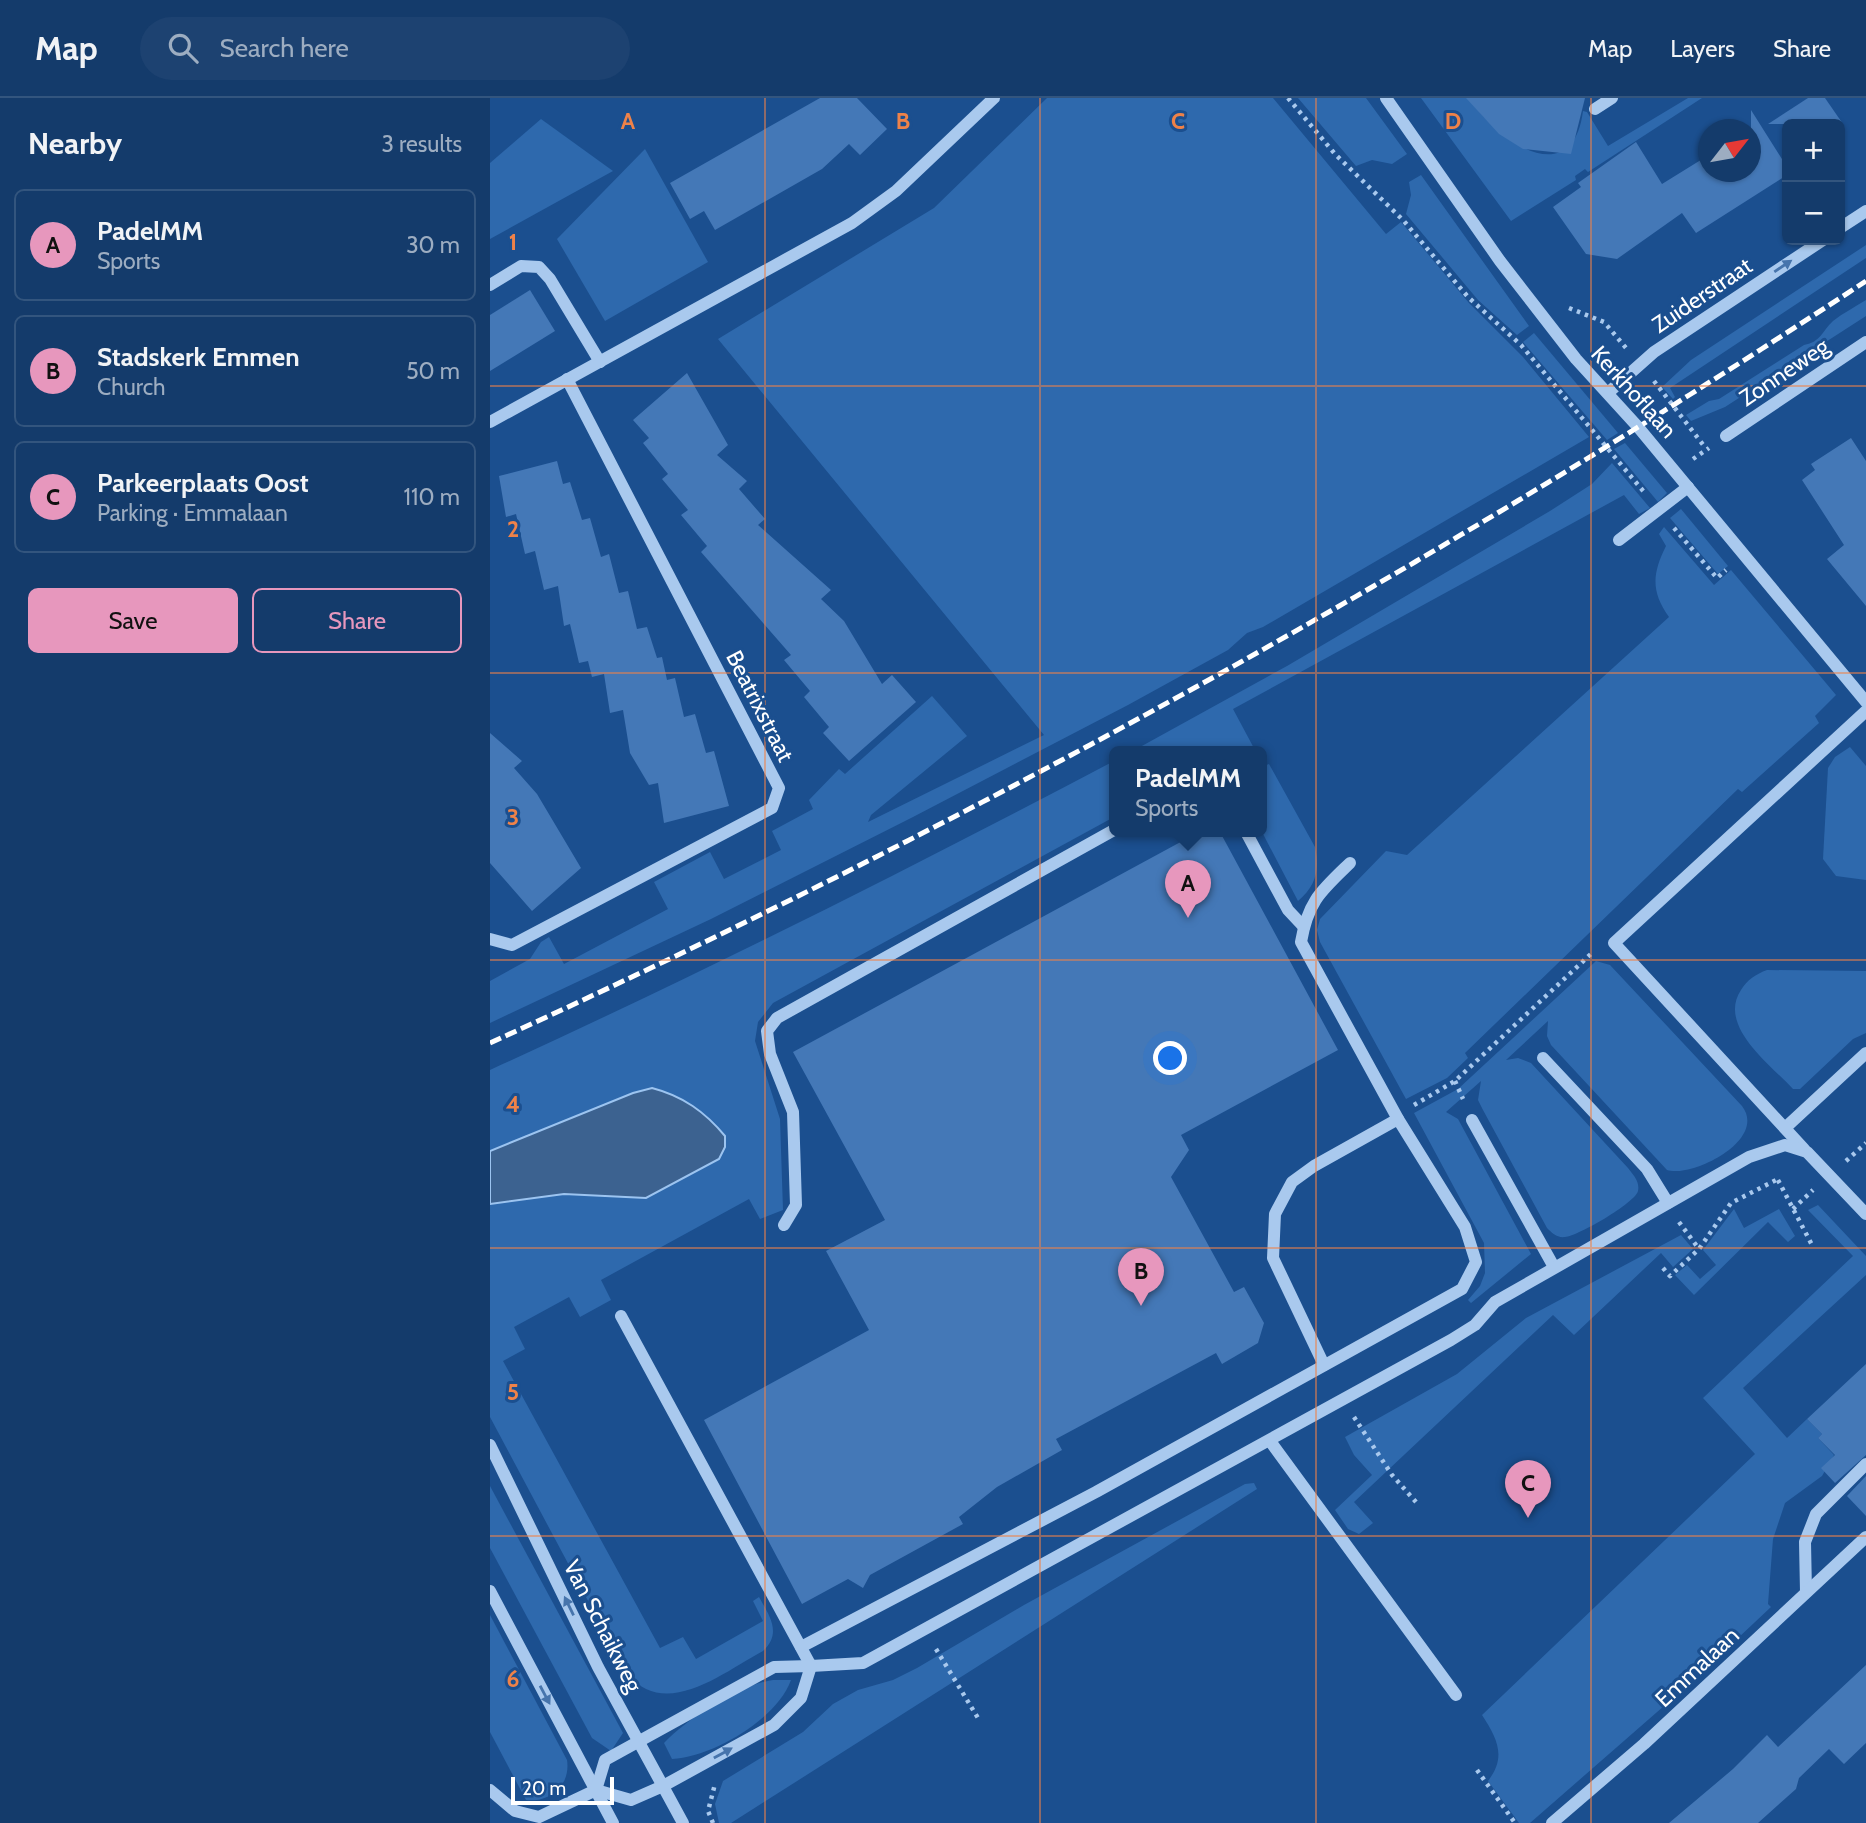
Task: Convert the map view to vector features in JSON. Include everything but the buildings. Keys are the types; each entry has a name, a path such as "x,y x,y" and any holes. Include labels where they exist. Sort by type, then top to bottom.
{"street":[{"path":"490,422 852,223 896,191 993,98"},
{"name":"Kerkhoflaan","path":"1386,98 1507,271 1576,359 1609,392 1866,702"},
{"path":"1595,109 1612,98"},
{"path":"1845,225 1866,211"},
{"name":"Zuiderstraat","path":"1609,392 1640,364 1816,245"},
{"path":"490,285 521,265 539,267 550,279 600,362"},
{"name":"Zonneweg","path":"1726,436 1866,342"},
{"name":"Beatrixstraat","path":"490,939 512,945 772,808 779,788 567,379"},
{"path":"1619,540 1688,487"},
{"path":"1866,711 1614,943 1866,1214"},
{"path":"784,1225 796,1205 796,1148 793,1112 770,1054 767,1031 777,1018 1109,833"},
{"path":"1250,837 1288,910 1304,926"},
{"path":"801,1647 1096,1492 1462,1289 1476,1262 1465,1227 1398,1119 1301,942 1306,912 1322,891 1350,863"},
{"path":"1784,1128 1866,1053"},
{"path":"1543,1058 1647,1170 1668,1203"},
{"path":"1324,1365 1273,1258 1275,1214 1292,1182 1314,1166 1398,1119"},
{"path":"1472,1120 1554,1267"},
{"path":"596,1790 605,1760 774,1667 863,1663 1343,1401 1475,1325 1495,1302 1763,1151 1785,1145 1807,1152"},
{"path":"490,1790 515,1811 539,1817 596,1790 631,1800 663,1786 774,1725 801,1698 811,1666 621,1316"},
{"path":"1270,1441 1456,1695"},
{"name":"Van Schaikweg","path":"490,1445 598,1667 683,1823"},
{"path":"1806,1592 1805,1542 1816,1514 1866,1464"},
{"name":"Emmalaan","path":"1552,1823 1644,1744 1866,1537"},
{"path":"490,1591 613,1823"}],"path":[{"path":"1288,98 1335,154 1403,220 1468,297 1521,345 1717,578 1745,555"},
{"path":"1564,305 1580,315 1604,322 1707,450"},
{"path":"1398,1119 1411,1107 1455,1081 1593,953 1614,943"},
{"path":"1763,1151 1812,1245"},
{"path":"1663,1268 1670,1276 1699,1249 1731,1203 1778,1180"},
{"path":"1668,1203 1699,1249"},
{"path":"1343,1401 1392,1475 1416,1502"},
{"path":"924,1630 978,1718"},
{"path":"707,1762 716,1782 708,1811 713,1823"},
{"path":"1477,1770 1515,1823"}],"shaded area":[{"path":"1047,98 1273,98 1386,234 1401,222 1469,303 1523,357 1589,437 1263,627 1247,633 1228,650 1128,705 711,919 490,1023 490,981 530,959 541,942 549,937 564,964 668,909 654,882 710,852 724,879 781,850 772,831 813,809 809,800 839,769 845,774 932,696 967,736 871,815 868,822 1044,735 718,339 934,208"},
{"path":"1298,98 1366,98 1407,154 1392,164 1372,160 1356,166"},
{"path":"1421,98 1469,98 1496,129 1513,142 1531,151 1549,154 1564,150 1576,136 1583,111 1587,112 1608,146 1688,98 1702,98 1588,172 1585,169 1575,176 1576,180 1511,221"},
{"path":"541,119 613,171 490,239 490,163"},
{"path":"645,149 708,262 605,321 557,239"},
{"path":"1421,175 1529,326 1517,335 1478,300 1406,214 1411,195 1409,182"},
{"path":"1866,245 1866,258 1670,388 1675,397 1673,399 1662,387 1691,360"},
{"path":"1866,300 1866,316 1725,407 1691,421 1686,415 1709,401 1719,399 1814,341 1833,321"},
{"path":"1534,333 1618,433 1607,440 1523,342"},
{"path":"1625,443 1667,493 1658,502 1614,449"},
{"path":"1612,463 1650,508 1639,514 1624,495 1233,709 1253,746 1142,746 1287,666 1592,484"},
{"path":"1681,509 1728,566 1718,574 1670,518"},
{"path":"1664,527 1714,585 1731,570 1836,695 1815,716 1819,723 1742,792 1738,789 1465,1053 1468,1058 1447,1078 1406,1099 1320,942 1317,930 1320,919 1386,851 1407,855 1669,617 1656,591 1658,565 1666,546 1659,534"},
{"path":"1850,747 1866,766 1866,880 1836,876 1823,859 1828,768 1835,757"},
{"path":"1109,764 1109,820 773,1003 758,1022 755,1041 780,1119 783,1210 760,1219 749,1199 601,1280 611,1300 580,1317 569,1297 514,1327 525,1349 503,1361 660,1648 683,1637 696,1659 763,1621 753,1601 759,1597 770,1618 772,1638 763,1651 712,1680 676,1693 659,1693 642,1687 627,1674 490,1417 490,1204 564,1194 646,1198 633,1093 490,1151 490,1070 805,920"},
{"path":"1269,764 1315,847 1315,877 1298,901 1265,837 1267,837"},
{"path":"1596,961 1610,965 1742,1106 1747,1119 1745,1131 1724,1154 1709,1162 1678,1171 1667,1170 1551,1045 1547,1036 1548,1021 1506,1060 1518,1058 1531,1063 1628,1168 1637,1181 1638,1191 1617,1211 1581,1231 1565,1237 1553,1233 1547,1228 1478,1100 1481,1081 1446,1112 1458,1119 1531,1254 1471,1303 1468,1300 1480,1286 1485,1273 1484,1243 1414,1113 1458,1089"},
{"path":"1767,970 1866,971 1866,1033 1853,1039 1800,1089 1793,1089 1761,1057 1741,1031 1736,1017 1735,1004 1741,990 1752,978"},
{"path":"652,1088 683,1100 717,1127 725,1136 725,1147 719,1159 646,1198 564,1194 490,1204 490,1151 633,1093"},
{"path":"1818,1205 1866,1256 1866,1275 1743,1388 1787,1438 1807,1419 1822,1434 1818,1438 1834,1455 1822,1476 1785,1503 1773,1539 1768,1604 1771,1607 1688,1685 1530,1823 1519,1823 1488,1781 1497,1764 1498,1748 1482,1715 1755,1454 1703,1398 1853,1256 1808,1210"},
{"path":"1734,1209 1744,1228 1779,1209 1795,1236 1788,1242 1768,1222 1694,1295 1675,1275 1687,1265 1700,1279 1716,1265 1703,1250"},
{"path":"1681,1235 1693,1249 1673,1267 1661,1253 1574,1335 1553,1315 1354,1502 1373,1523 1359,1534 1348,1529 1335,1510 1372,1475 1354,1455 1345,1437 1457,1374 1526,1318"},
{"path":"1254,1483 1257,1489 731,1823 719,1823 715,1804 723,1781 803,1732 833,1704 858,1690 893,1680 917,1668 1024,1605 1245,1484"},
{"path":"490,1486 623,1733 611,1751 592,1738 490,1548"},
{"path":"490,1615 567,1760 566,1777 562,1784 557,1791 543,1799 526,1800 490,1732"},
{"path":"773,1680 791,1680 784,1695 758,1722 706,1751 672,1759 664,1743 686,1723 745,1688"}],"railway":[{"path":"490,1043 845,873 1193,689 1364,592 1533,491 1701,388 1866,281"}],"place":[{"name":"PadelMM","path":"1188,918"},
{"name":"Stadskerk Emmen","path":"1141,1306"},
{"name":"Parkeerplaats Oost","path":"1528,1518"}]}
